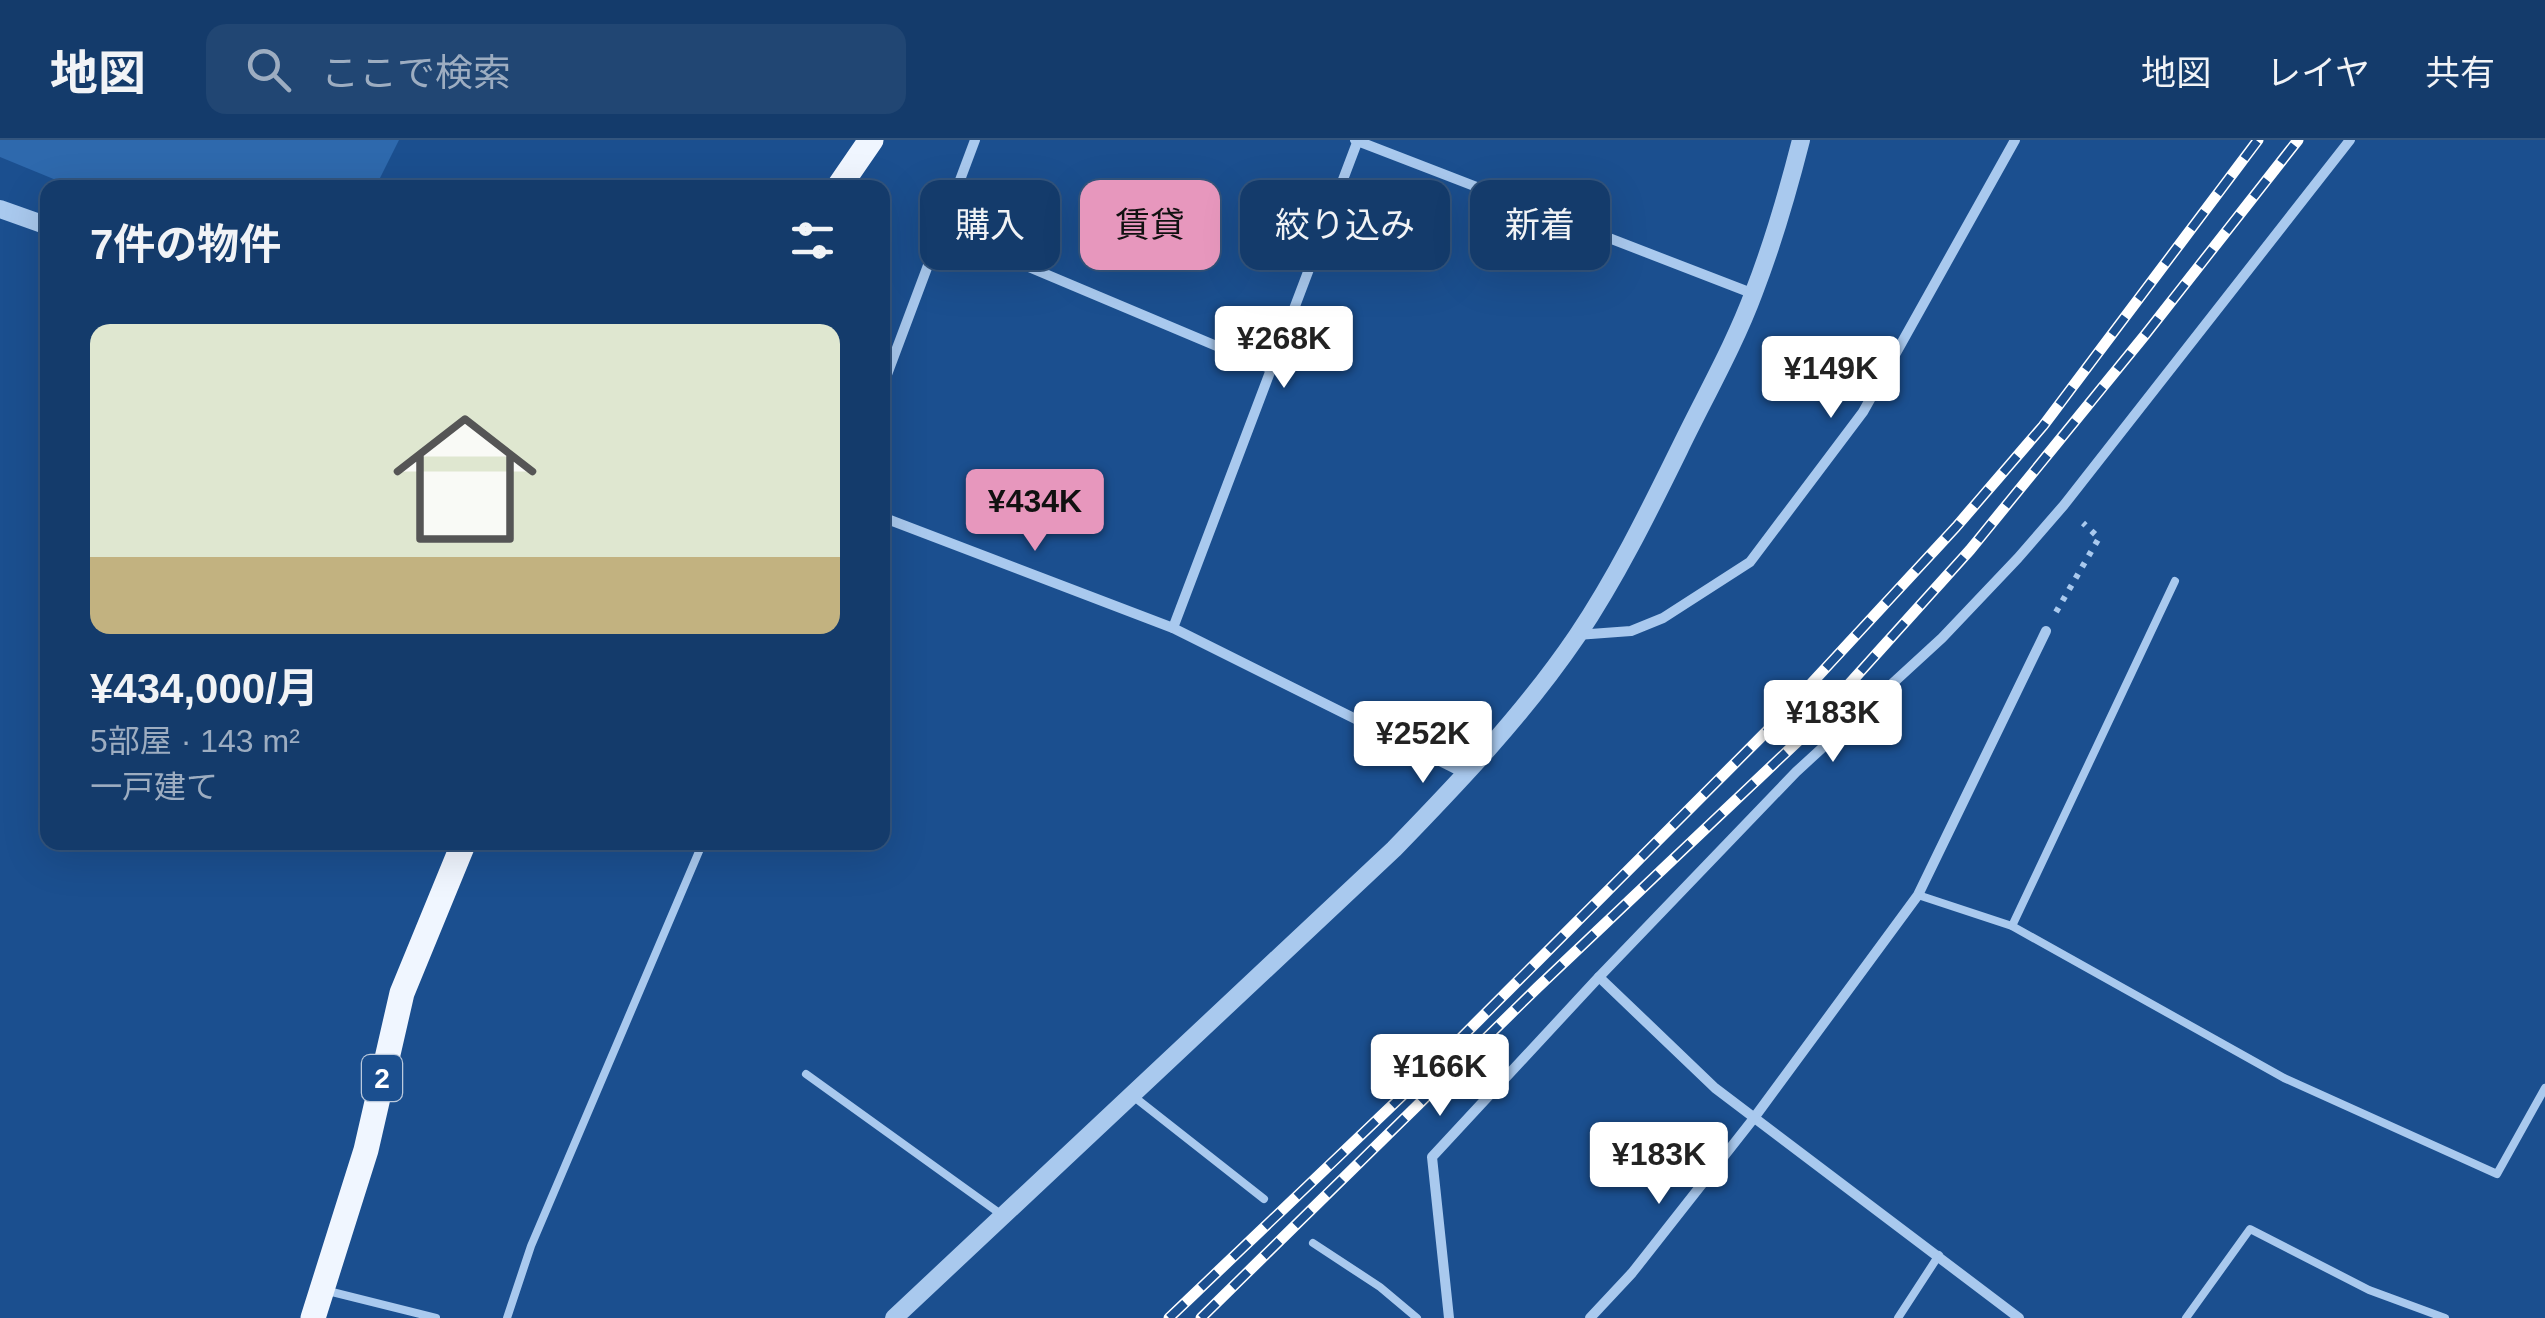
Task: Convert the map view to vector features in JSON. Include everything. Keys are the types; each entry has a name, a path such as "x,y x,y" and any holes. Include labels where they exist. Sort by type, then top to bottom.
{"main road":[{"path":"844,180 871,140"},
{"name":"2","path":"313,1318 366,1150 402,994 461,850"}],"street":[{"path":"960,180 975,140"},
{"path":"1172,628 1357,140 1754,294"},
{"path":"894,1318 1394,849 1467,775 1522,709 1577,635 1626,552 1754,294 1801,140"},
{"path":"1577,635 1631,631 1664,618 1750,562 1863,412 2015,140"},
{"path":"1449,1318 1432,1158 1796,772 1942,638 2018,558 2350,140"},
{"path":"0,209 40,223"},
{"path":"890,367 926,270"},
{"path":"1036,270 1272,369"},
{"path":"890,520 1172,628 1467,775"},
{"path":"1590,1318 1632,1274 1754,1118 1918,895 2046,630"},
{"path":"1600,977 1715,1088 2019,1318"}],"lane":[{"path":"2012,926 2175,581"},
{"path":"507,1318 531,1246 701,850"},
{"path":"1918,895 2012,926 2284,1078 2497,1174 2545,1088"},
{"path":"806,1074 1002,1214"},
{"path":"1133,1096 1264,1199"},
{"path":"2186,1318 2250,1229 2369,1290 2445,1318"},
{"path":"1313,1243 1380,1286 1417,1318"},
{"path":"1898,1318 1939,1256"},
{"path":"323,1290 436,1318"}],"path":[{"path":"2046,630 2099,538 2064,504"}],"shaded area":[{"path":"0,140 399,140 379,180 56,180 0,157"}],"railway":[{"path":"1169,1318 1423,1076 1772,726 1956,527 2043,426 2258,140"},
{"path":"1201,1318 1537,988 1797,742 1970,550 2298,140"}]}
